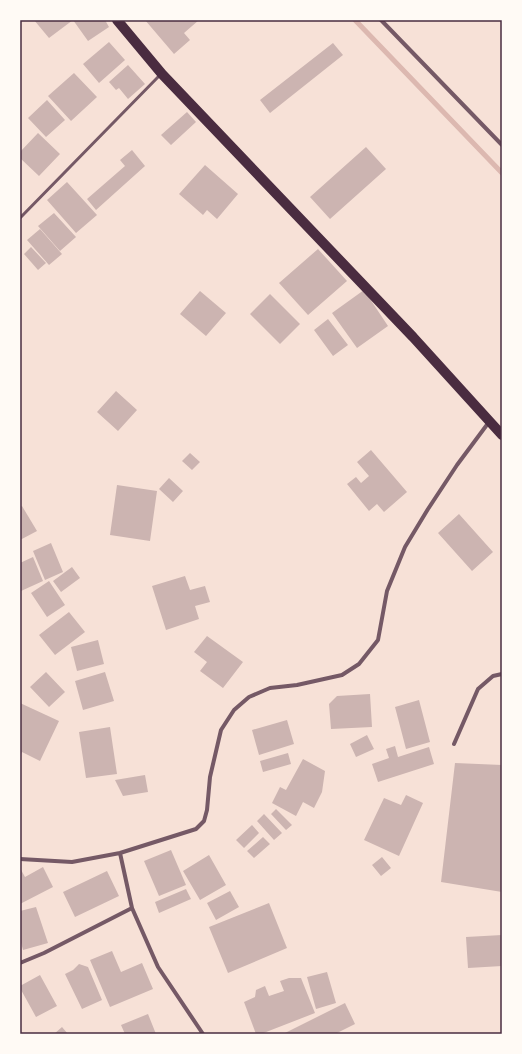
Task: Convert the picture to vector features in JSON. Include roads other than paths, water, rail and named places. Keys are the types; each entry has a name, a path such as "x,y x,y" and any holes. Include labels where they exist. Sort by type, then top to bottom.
{"main road":[{"path":"117,20 162,74 414,337 502,435"}],"street":[{"path":"381,20 502,144"},
{"path":"20,858 72,862 120,853 196,829 204,821 207,810 210,777 221,730 234,710 249,697 270,688 297,685 342,675 359,664 378,640 387,591 405,547 457,464 490,421"},
{"path":"454,744 478,689 493,676 502,674"},
{"path":"120,853 132,908 158,967 203,1034"},
{"path":"20,963 44,953 132,908"}],"lane":[{"path":"20,218 162,74"}],"waterway":[{"path":"355,20 502,173"}]}
